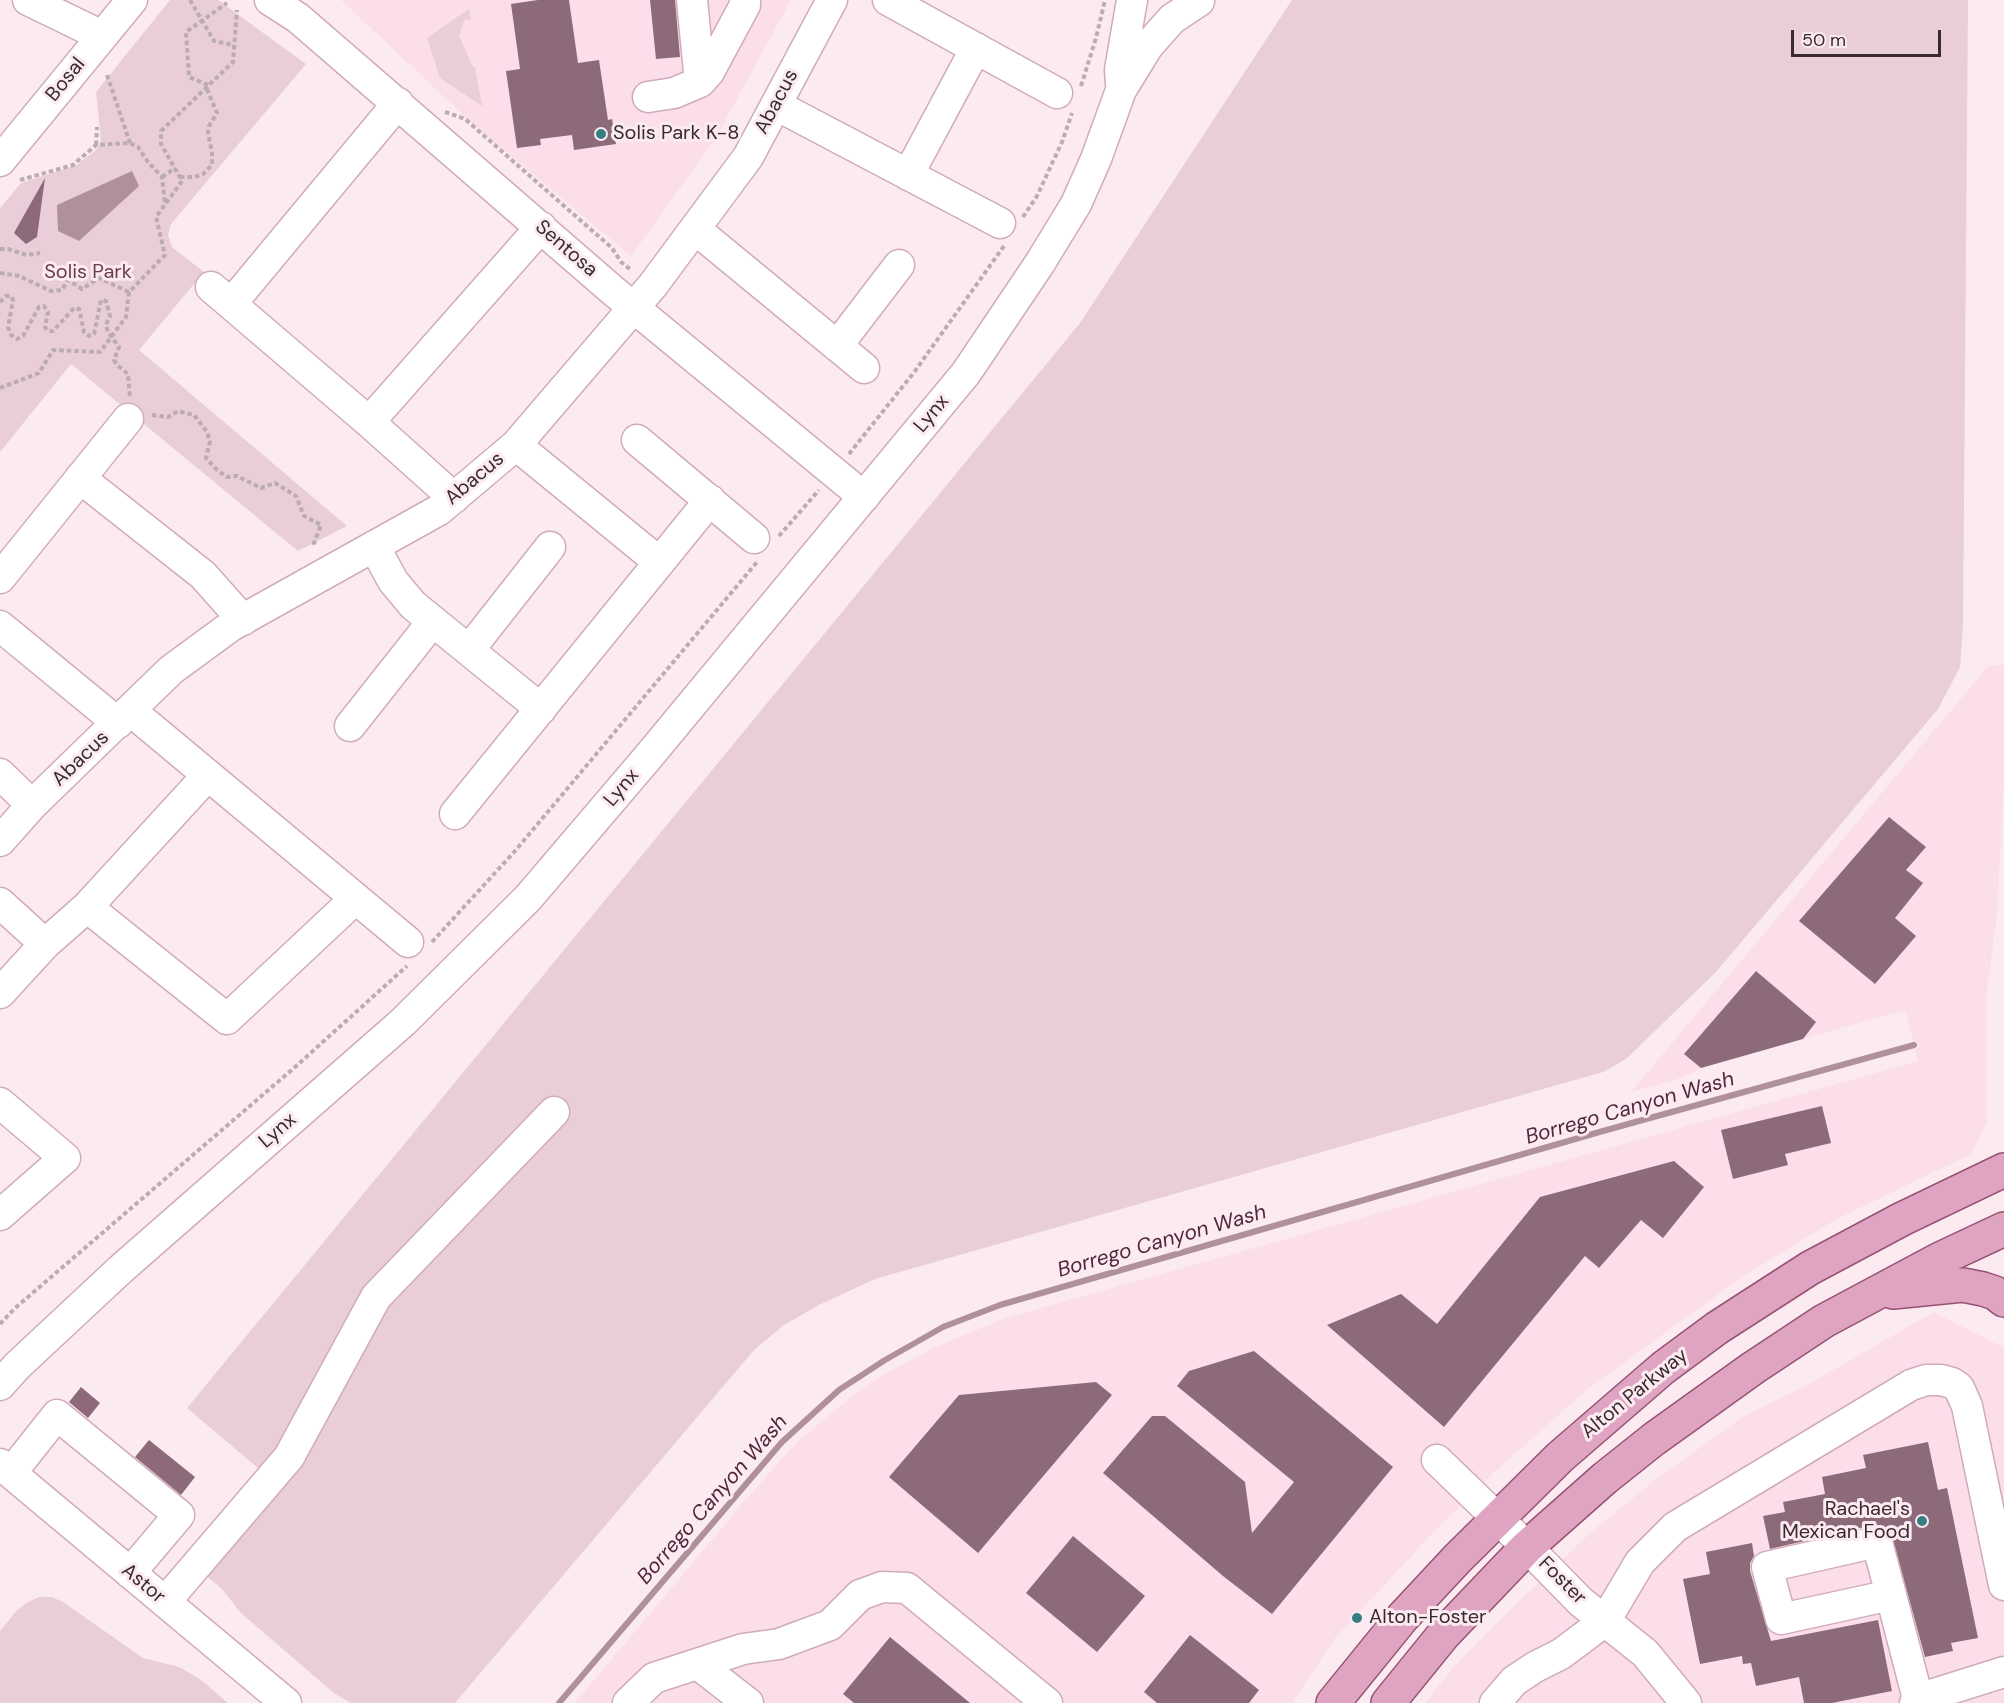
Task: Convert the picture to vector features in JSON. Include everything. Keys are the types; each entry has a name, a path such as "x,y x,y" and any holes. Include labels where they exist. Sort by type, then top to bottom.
{"main road":[{"name":"Alton Parkway","path":"1334,1703 1402,1618 1497,1518 1596,1424 1663,1368 1717,1328 1791,1280 1848,1247 1943,1198 2004,1170"},
{"path":"1388,1703 1444,1634 1527,1547 1605,1478 1704,1402 1824,1321 2004,1229"},
{"path":"1874,1294 1963,1285 1995,1293 2004,1300"}],"street":[{"path":"28,0 102,36"},
{"name":"Bosal","path":"10,170 102,36 132,0"},
{"name":"Sentosa","path":"270,0 298,18 634,307 864,497"},
{"path":"692,0 700,82"},
{"path":"648,97 674,93 700,82 709,72 746,0"},
{"name":"Abacus","path":"0,841 32,805 171,670 231,626 439,510 516,445 634,307 748,157 832,0"},
{"path":"888,0 937,12 976,48 1057,93"},
{"name":"Lynx","path":"1121,90 1120,70 1132,0"},
{"name":"Lynx","path":"0,1385 17,1366 147,1245 403,1022 528,898 966,373 1040,263 1076,204 1096,159 1121,90 1148,46 1172,18 1199,0"},
{"path":"908,175 976,48"},
{"path":"398,103 221,296 454,498"},
{"path":"776,105 1000,224"},
{"path":"369,422 541,227"},
{"path":"695,229 864,368"},
{"path":"837,346 899,265"},
{"path":"0,578 80,478 137,412"},
{"path":"638,440 754,537"},
{"path":"516,445 659,562"},
{"path":"80,478 203,575 243,620"},
{"path":"455,814 710,500"},
{"path":"374,546 393,581 413,606 541,709"},
{"path":"469,650 550,547"},
{"path":"350,726 433,621"},
{"path":"0,626 208,775 408,942"},
{"path":"0,774 32,805"},
{"path":"0,993 45,944 87,907 208,775"},
{"path":"87,907 227,1019 355,899"},
{"path":"0,903 45,944"},
{"path":"0,1103 65,1158 0,1215"},
{"path":"165,1602 290,1457 376,1297 554,1112"},
{"path":"1495,1703 1514,1681 1535,1667 1562,1654 1605,1621 1640,1562 1675,1527 1911,1385 1926,1380 1952,1383 1959,1388 1967,1406 2004,1585"},
{"path":"5,1468 57,1415 179,1515 130,1573"},
{"name":"Foster","path":"1437,1460 1581,1602 1645,1653 1686,1703"},
{"name":"Astor","path":"5,1468 286,1703"},
{"path":"628,1703 654,1678 743,1649 779,1644 831,1624 860,1595 882,1587 907,1588 1047,1703"},
{"path":"1891,1595 1916,1701 2004,1672"},
{"path":"699,1665 747,1703"}],"path":[{"path":"190,0 214,41 234,45"},
{"path":"180,177 195,177 203,174 212,165 208,126 217,113 207,86 189,77 186,32 227,3"},
{"path":"0,388 39,373 54,350 100,352 126,317 129,292 165,255 156,217 182,181 160,144 160,131 233,62 237,10"},
{"path":"107,75 130,143"},
{"path":"438,109 465,119 612,248 621,262 630,268"},
{"path":"96,145 97,127"},
{"path":"10,170 73,165 96,145 130,143 138,147 162,177 165,203"},
{"path":"162,177 175,168"},
{"path":"0,249 27,255 40,253"},
{"path":"0,273 19,276 51,291 62,290 68,280 81,290 99,278 129,292"},
{"path":"0,302 6,296 10,296 13,300 8,327 11,335 17,339 23,336 39,307 44,306 48,312 45,327 48,331 53,331 74,308 79,309 84,332 89,336 94,334 101,300 106,301 110,316 106,325 108,332 119,347 114,360 128,374 130,398 137,412 168,417 178,411 194,416 207,432 210,441 206,458 217,470 227,477 237,476 261,488 275,483 296,496 304,516 321,525 314,543 316,548"}],"shaded area":[{"name":"Solis Park K-8","path":"341,0 791,0 714,141 631,256 476,127"},
{"path":"132,171 139,186 79,241 58,231 57,205"},
{"path":"1989,665 2004,665 2004,779 1997,914 1987,991 1987,1122 1971,1154 1835,1220 1742,1277 1589,1388 1501,1466 1432,1534 1335,1638 1292,1703 575,1703 796,1443 856,1393 883,1375 931,1349 1000,1320 1918,1061 1905,1010 1710,1065 1675,1080 1631,1092"},
{"path":"1934,1312 2004,1348 2004,1703 1425,1703 1451,1670 1502,1618 1588,1535 1656,1479 1744,1416 1802,1388"}],"green space":[{"name":"Solis Park","path":"170,0 218,0 306,64 171,224 168,235 172,247 204,272 139,350 347,526 298,551 71,364 0,452 0,208 21,183 77,165 96,150 101,140 96,92"},
{"path":"1292,0 1968,0 1963,626 1960,667 1938,709 1716,972 1626,1059 1603,1072 875,1279 819,1305 784,1325 754,1350 455,1703 351,1703 335,1694 241,1613 222,1589 204,1574 278,1485 187,1408 1080,323"},
{"path":"469,9 471,20 465,19 459,36 475,67 482,106 440,78 427,38"},
{"path":"39,1597 52,1597 63,1602 143,1658 179,1667 200,1679 228,1703 0,1703 0,1631 17,1610"}],"building":[{"path":"538,0 569,0 578,63 599,60 608,120 612,119 616,144 574,150 572,135 540,139 541,145 517,148 506,71 520,69 511,4"},
{"path":"650,0 675,0 680,57 656,59"},
{"path":"45,178 37,237 26,244 14,233"},
{"path":"1889,817 1926,847 1906,870 1923,883 1895,918 1916,936 1875,984 1799,921"},
{"path":"1756,971 1816,1022 1803,1039 1701,1068 1684,1054"},
{"path":"1822,1106 1831,1143 1785,1154 1788,1165 1733,1179 1721,1130"},
{"path":"1674,1161 1704,1187 1663,1238 1641,1220 1599,1268 1585,1256 1444,1427 1327,1325 1401,1294 1437,1324 1540,1197"},
{"path":"1254,1351 1393,1467 1272,1614 1223,1576 1103,1473 1152,1416 1165,1416 1245,1482 1252,1533 1294,1482 1177,1386 1189,1371"},
{"path":"1096,1382 1112,1395 978,1553 889,1477 959,1395"},
{"path":"81,1387 100,1403 88,1418 69,1402"},
{"path":"149,1440 195,1477 181,1495 135,1457"},
{"path":"1928,1442 1938,1490 1947,1488 1978,1638 1951,1643 1953,1651 1925,1657 1890,1529 1881,1525 1873,1525 1770,1549 1763,1516 1785,1512 1783,1502 1825,1494 1822,1477 1866,1468 1863,1455"},
{"path":"1073,1536 1145,1596 1097,1652 1026,1593"},
{"path":"1752,1543 1754,1556 1750,1563 1750,1571 1771,1641 1878,1620 1892,1691 1832,1703 1804,1703 1799,1677 1756,1686 1751,1663 1743,1664 1742,1656 1700,1664 1683,1579 1710,1574 1706,1552"},
{"path":"1190,1635 1259,1690 1249,1703 1157,1703 1144,1692"},
{"path":"890,1637 970,1703 854,1703 843,1694"}],"waterway":[{"name":"Borrego Canyon Wash","path":"559,1703 782,1442 839,1390 885,1360 943,1327 1000,1305 1603,1131 1914,1045"}],"place":[{"name":"Solis Park K-8","path":"601,134"},
{"name":"Rachael's Mexican Food","path":"1922,1521"},
{"name":"Alton-Foster","path":"1357,1618"}]}
